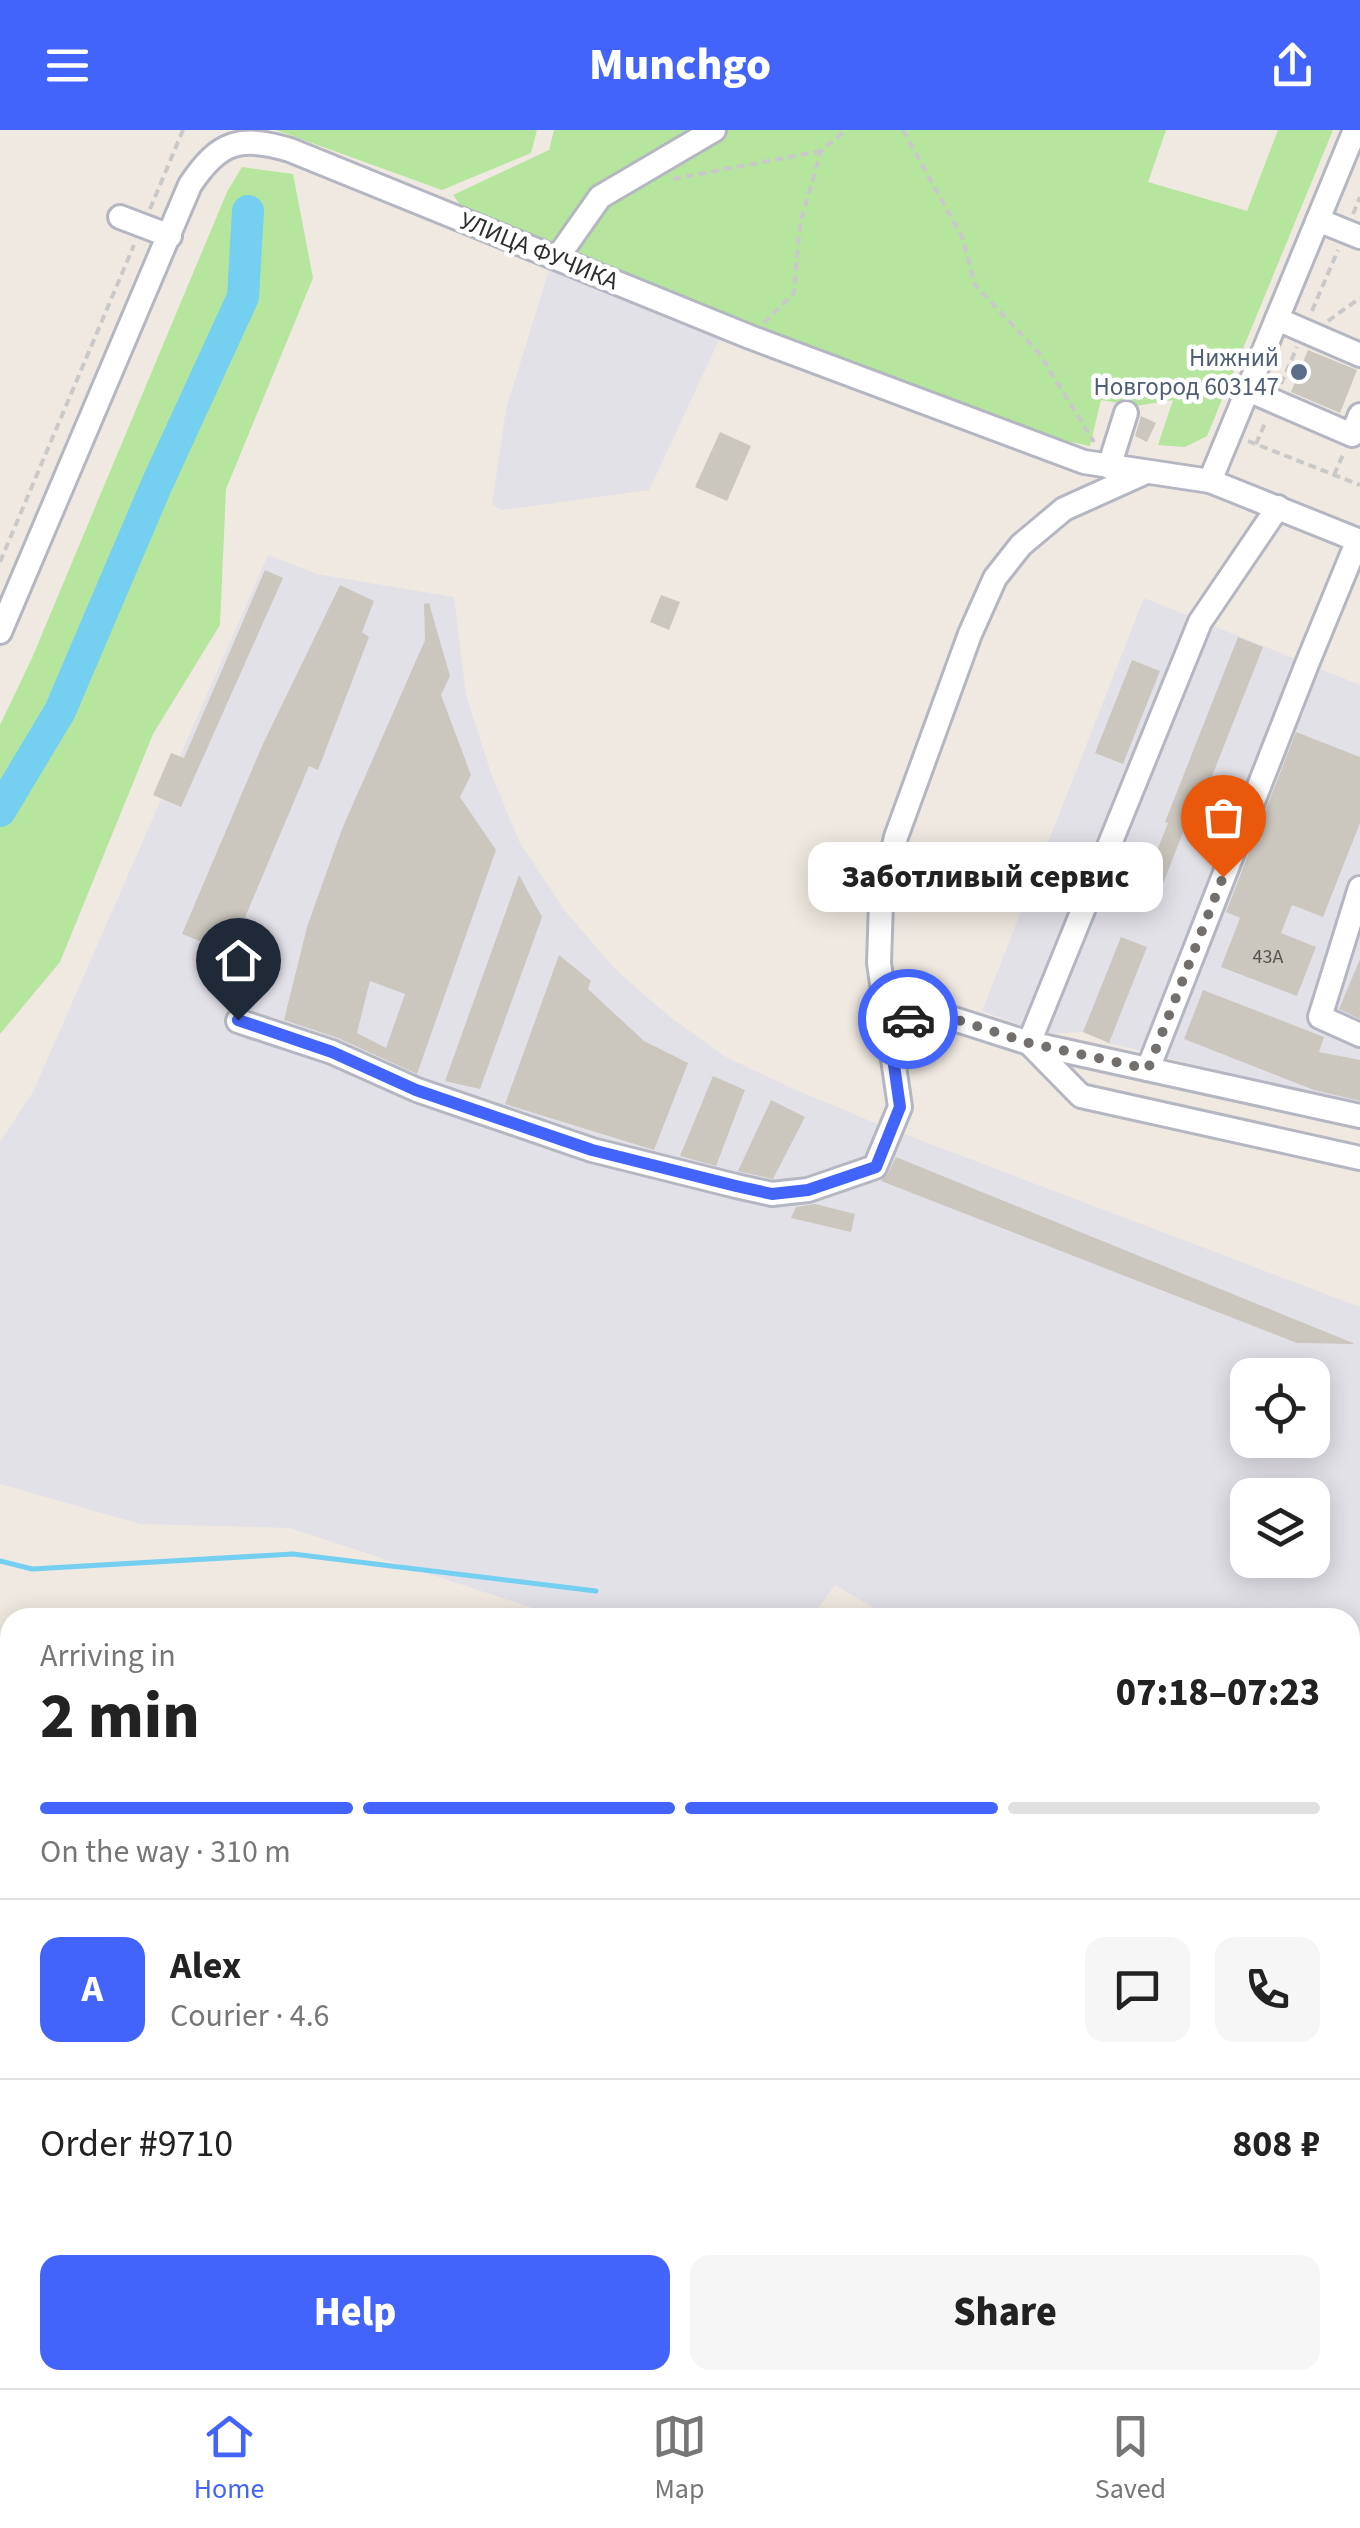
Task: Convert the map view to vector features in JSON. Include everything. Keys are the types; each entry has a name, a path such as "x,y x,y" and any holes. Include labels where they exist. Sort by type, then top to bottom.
{"street":[{"path":"557,258 600,197 714,130"},
{"name":"УЛИЦА ФУЧИКА","path":"0,632 190,185 232,136 290,150 750,336 1084,462 1210,481 1359,541"},
{"path":"1210,481 1356,136"},
{"path":"120,217 170,236"},
{"path":"1318,220 1360,238"},
{"path":"1277,320 1360,355"},
{"path":"1248,390 1352,434 1360,415"},
{"path":"1108,467 1126,413"},
{"path":"238,1020 332,1052 416,1090 592,1150 772,1194 808,1190 876,1167 900,1107 879,963 881,902 896,837 970,634 995,578 1022,545 1064,509 1148,471"},
{"path":"1029,1043 1200,622 1278,507"},
{"path":"1148,1069 1306,664 1359,541"},
{"path":"1360,888 1320,1017 1360,1035"},
{"path":"888,1023 936,1013 1029,1043 1360,1116"},
{"path":"1029,1043 1081,1096 1360,1158"}],"path":[{"path":"0,562 182,130"},
{"path":"660,183 820,151 846,130"},
{"path":"903,130 962,238 975,285 1039,353 1108,467"},
{"path":"750,336 794,293 800,224 820,151"},
{"path":"1311,334 1360,298"},
{"path":"1230,434 1360,485"}],"shaded area":[{"path":"550,267 721,336 649,490 502,510 492,505 506,409"},
{"path":"268,555 317,574 454,597 466,695 491,773 519,841 565,911 618,972 724,1056 880,1125 1360,1307 1360,1608 874,1608 835,1585 818,1608 533,1608 290,1528 140,1524 0,1484 0,1142 33,1092"},
{"path":"1144,598 1360,685 1360,1105 1109,1043 1083,1032 1044,1034 982,1011"}],"green space":[{"path":"276,130 537,130 531,153 442,190"},
{"path":"554,130 1166,130 1148,182 1247,211 1278,130 1333,130 1207,436 1185,447 1158,445 1173,400 1136,406 1101,400 1090,446 996,426 461,206 453,195 549,150"},
{"path":"242,167 293,174 313,278 226,489 220,625 153,734 60,962 0,1034 0,725 32,658 227,192"}],"building":[{"path":"1308,350 1357,370 1340,413 1291,392"},
{"path":"1141,416 1156,423 1147,442 1135,436"},
{"path":"720,432 751,446 727,501 695,487"},
{"path":"265,570 283,578 181,807 153,795 171,753 184,758"},
{"path":"340,585 374,601 362,632 369,637 318,770 309,766 230,953 182,934 262,746"},
{"path":"661,595 680,602 669,630 650,622"},
{"path":"429,603 450,676 441,695 471,775 460,797 496,850 417,1074 338,1038 284,1020 307,927 342,829 425,640 424,604","holes":["370,981 405,994 386,1048 357,1033"]},
{"path":"1238,637 1263,647 1190,832 1184,830 1155,904 1138,898"},
{"path":"1132,660 1160,671 1123,764 1095,753"},
{"path":"1296,732 1360,757 1360,823 1323,917 1292,905 1281,933 1316,947 1297,996 1221,967 1240,918 1226,912"},
{"path":"519,875 542,917 480,1089 445,1081"},
{"path":"1121,937 1147,947 1109,1043 1083,1032"},
{"path":"559,955 591,981 588,989 644,1041 688,1063 654,1150 505,1104"},
{"path":"1360,959 1360,1019 1339,1009"},
{"path":"1203,990 1324,1037 1319,1052 1360,1060 1360,1101 1314,1090 1184,1039"},
{"path":"713,1076 745,1090 716,1166 680,1156"},
{"path":"771,1100 805,1117 773,1179 738,1171"},
{"path":"896,1157 1353,1344 1297,1343 881,1181"},
{"path":"815,1204 855,1214 851,1232 791,1218 796,1207"}],"waterway":[{"path":"0,811 60,711 157,484 243,297 248,211"},
{"path":"0,1561 32,1569 293,1554 596,1591"}],"way so far":[{"path":"908,1019 936,1013 1029,1043 1148,1069 1223,877"}],"place":[{"name":"Нижний Новгород 603147","path":"1299,372"},
{"name":"Заботливый сервис","path":"1223,877"}],"route":[{"path":"238,1020 332,1052 416,1090 592,1150 772,1194 808,1190 876,1167 900,1107 888,1023 908,1019"}]}
